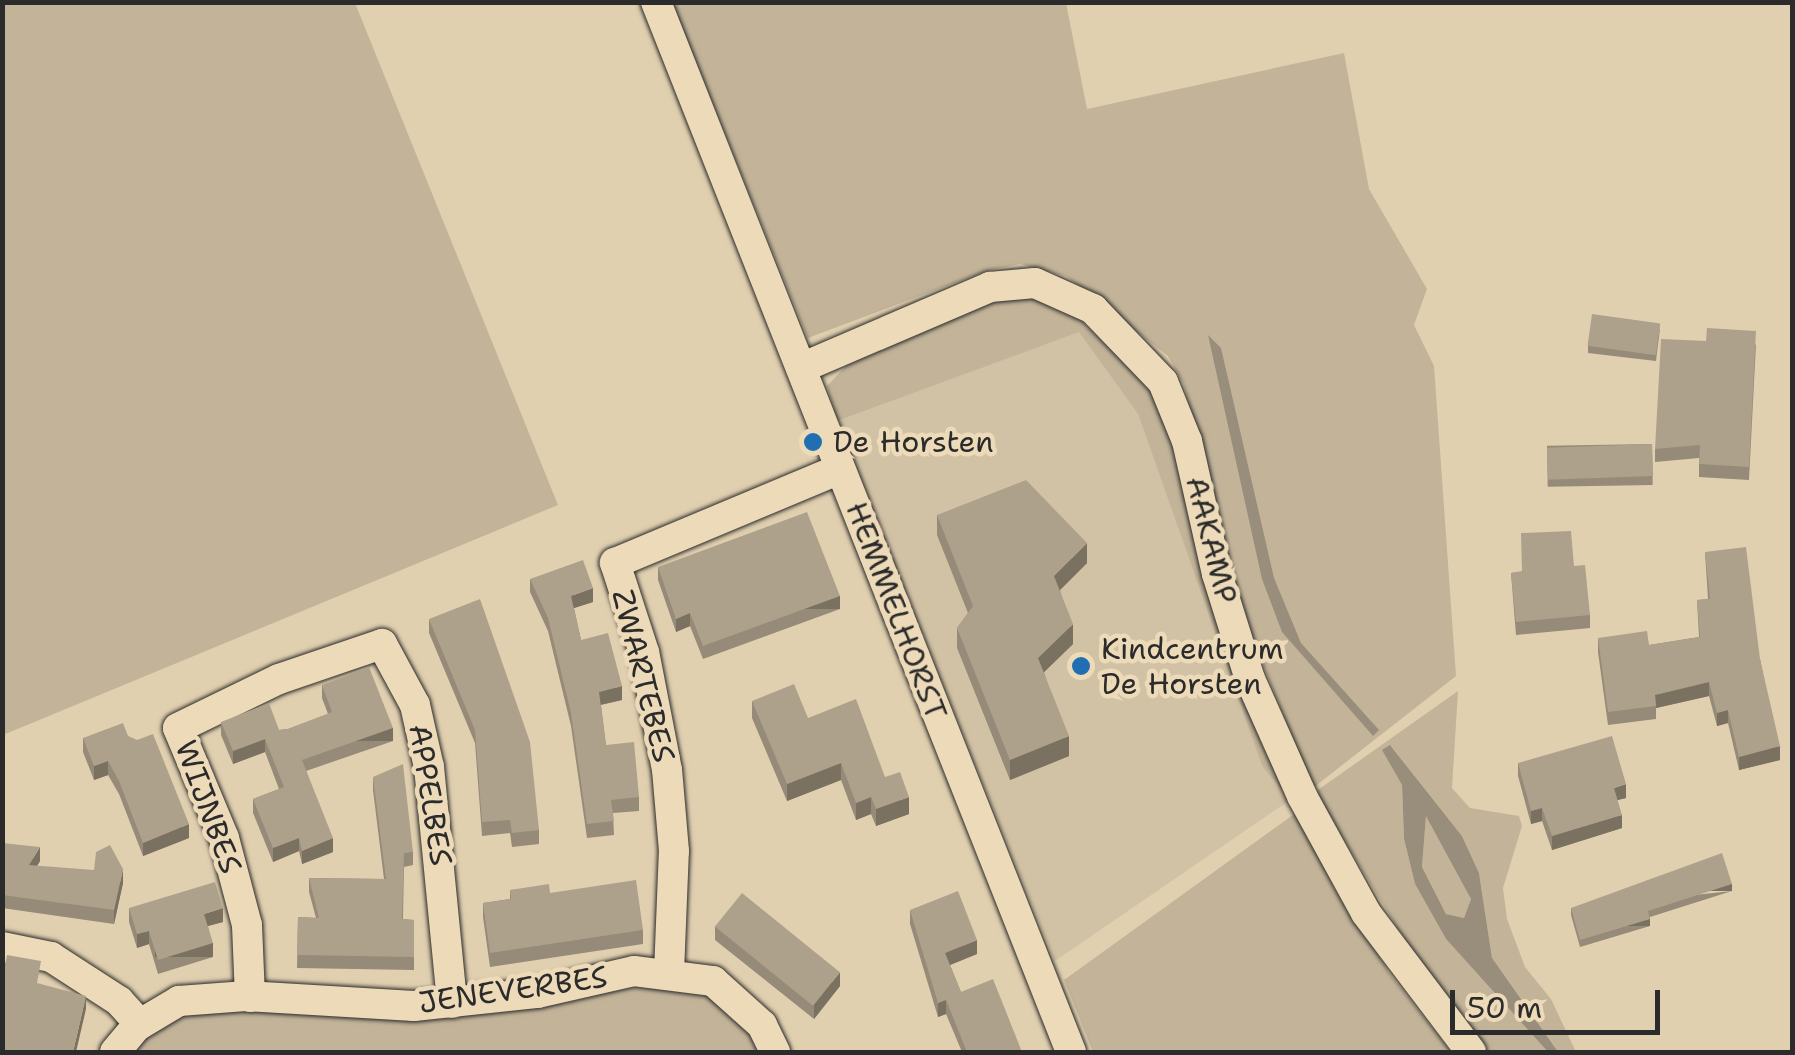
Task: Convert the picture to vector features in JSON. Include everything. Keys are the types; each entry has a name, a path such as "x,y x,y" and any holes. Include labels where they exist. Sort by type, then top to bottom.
{"street":[{"name":"HEMMELHORST","path":"656,2 1071,1052"},
{"name":"AAKAMP","path":"800,368 990,287 1036,284 1092,308 1164,382 1187,441 1216,574 1250,680 1302,796 1366,914 1471,1052"},
{"name":"ZWARTEBES","path":"669,973 674,851 667,770 644,652 615,562 840,469"},
{"name":"APPELBES","path":"279,679 382,644 415,705 440,843 452,1003"},
{"name":"WIJNBES","path":"250,997 247,925 224,838 178,728 279,679"},
{"path":"2,947 51,958 119,1001 140,1024"},
{"name":"JENEVERBES","path":"115,1052 140,1024 179,1001 250,997 452,1003 634,971 713,980 762,1025 775,1052"}],"shaded area":[{"path":"3,2 355,3 558,505 3,735"},
{"path":"672,3 1066,3 1087,109 1344,53 1369,189 1427,289 1414,325 1434,366 1456,676 1313,788 1239,605 1184,385 1168,356 1066,276 1020,264 989,270 808,338"},
{"path":"1013,289 1069,309 1164,400 1201,568 1290,800 1262,766 1138,414 1079,332 837,421 827,386 865,346"},
{"name":"Kindcentrum De Horsten","path":"1079,331 1138,414 1262,766 1290,800 1055,961 837,421"},
{"path":"1208,335 1221,348 1274,578 1301,643 1379,730 1373,736 1282,632 1262,579"},
{"path":"1458,691 1452,788 1470,808 1519,816 1522,826 1503,888 1507,919 1525,967 1551,999 1576,1052 1558,1052 1508,990 1492,958 1479,873 1462,836 1391,746 1383,751 1402,785 1404,839 1415,884 1446,939 1548,1052 1486,1052 1437,993 1315,792"},
{"path":"1390,745 1462,836 1479,873 1492,958 1558,1052 1548,1052 1446,939 1415,884 1404,839 1402,785 1382,750","holes":["1426,816 1471,899 1464,918 1446,914 1422,867"]},
{"path":"1297,812 1389,973 1451,1052 1093,1052 1064,980"},
{"path":"1426,816 1432,817 1471,899 1464,918 1446,914 1422,867"},
{"path":"671,983 700,990 739,1017 763,1052 131,1052 160,1023 208,1008 407,1016"}],"building":[{"path":"1592,314 1660,324 1656,355 1588,346"},
{"path":"1707,328 1756,331 1749,467 1699,464 1700,445 1655,449 1661,339 1706,341"},
{"path":"1652,444 1653,476 1548,480 1547,448"},
{"path":"1026,480 1087,543 1054,576 1073,624 1038,658 1069,736 1010,760 957,628 973,606 937,515"},
{"path":"807,512 840,596 703,646 690,613 676,619 658,567"},
{"path":"1571,531 1574,566 1585,565 1590,615 1516,622 1511,573 1522,571 1521,533"},
{"path":"1746,547 1760,659 1780,746 1739,757 1728,710 1717,713 1709,682 1655,695 1656,706 1608,712 1598,638 1647,631 1649,645 1700,637 1697,600 1710,599 1705,552"},
{"path":"583,560 593,588 571,596 581,640 608,633 622,686 599,692 606,745 634,742 639,797 611,800 614,821 587,824 571,713 548,618 530,579"},
{"path":"480,599 530,742 539,830 512,833 510,820 482,822 475,730 429,619"},
{"path":"369,667 393,728 302,760 333,838 302,851 299,838 273,848 253,799 284,787 265,739 233,751 221,722 269,703 279,730 288,729 332,712 322,685"},
{"path":"794,684 808,718 856,699 885,777 900,772 909,797 876,809 871,797 856,803 841,763 787,784 752,701"},
{"path":"123,723 128,736 137,740 153,734 189,824 143,843 108,761 94,766 83,738"},
{"path":"1612,736 1626,784 1614,788 1622,815 1552,836 1542,808 1531,811 1518,763"},
{"path":"403,764 413,852 404,853 402,919 414,920 414,957 297,955 298,917 319,918 309,878 386,879 373,777"},
{"path":"2,843 40,847 29,865 94,870 96,852 110,845 123,869 114,910 2,895"},
{"path":"1722,853 1732,884 1648,911 1650,919 1580,940 1571,908"},
{"path":"636,880 643,930 490,953 483,903 511,899 510,890 549,884 550,893"},
{"path":"215,882 223,908 204,914 213,943 158,960 149,931 137,934 129,908"},
{"path":"958,891 977,940 945,953 961,992 993,979 1022,1052 967,1052 946,1000 938,1003 910,910"},
{"path":"742,893 840,972 813,1006 715,926"},
{"path":"7,955 41,961 37,983 86,996 73,1052 2,1052 2,979"}],"place":[{"name":"De Horsten","path":"813,442"},
{"name":"Kindcentrum De Horsten","path":"1081,666"}]}
